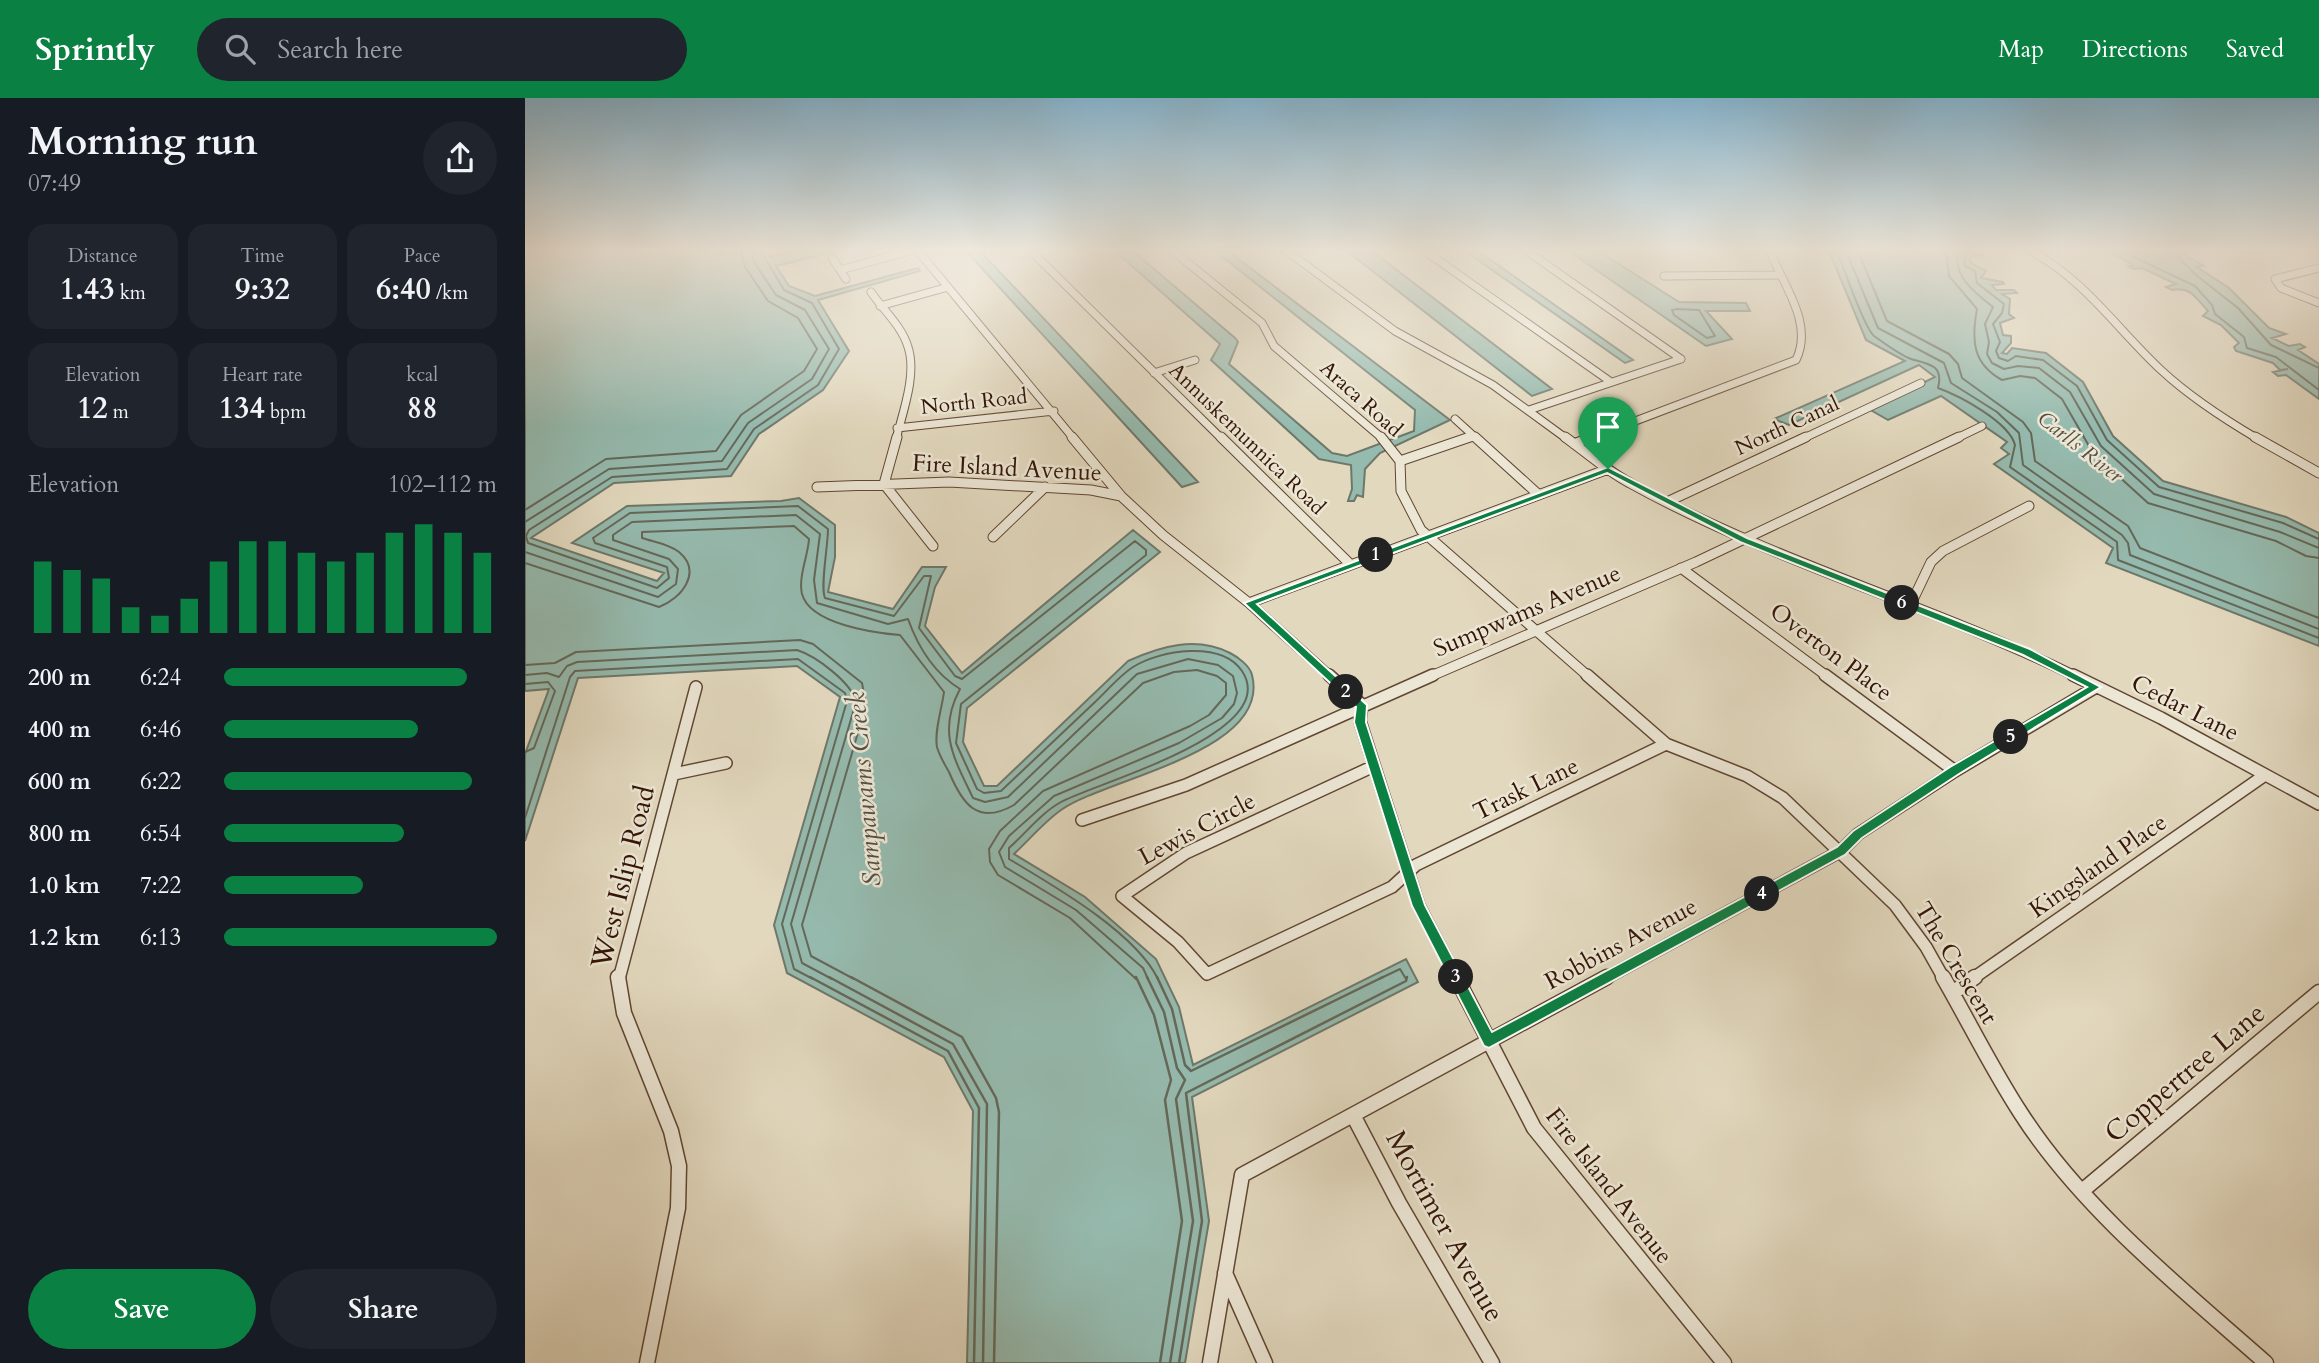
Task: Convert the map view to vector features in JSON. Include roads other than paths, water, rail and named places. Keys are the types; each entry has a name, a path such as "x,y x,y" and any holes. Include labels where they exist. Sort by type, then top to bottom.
{"street":[{"path":"883,310 906,341 912,359 884,484 933,545"},
{"path":"968,310 1054,411 1121,496"},
{"name":"Annuskemunnica Road","path":"1091,310 1350,564"},
{"name":"Araca Road","path":"1246,310 1262,323 1274,346 1393,449 1400,461 1401,492 1406,508 1421,530 1430,535"},
{"name":"Cedar Lane","path":"1367,310 1395,331 1466,368 1529,410 1608,469 1667,502 1743,540 2027,652 2319,804"},
{"path":"1509,310 1611,382"},
{"path":"1529,410 1681,359 1611,310"},
{"path":"1574,444 1796,360 1804,343 1804,330 1794,310"},
{"path":"2106,310 2137,347 2204,404 2249,434 2319,473"},
{"path":"1154,373 1195,360"},
{"name":"North Canal","path":"1667,502 1921,383"},
{"name":"North Road","path":"897,428 1054,411"},
{"path":"1455,419 1539,495"},
{"name":"Sumpwams Avenue","path":"1082,820 1186,785 1362,705 1681,568 1982,426"},
{"path":"1400,461 1473,436"},
{"path":"1249,603 1608,469"},
{"name":"Fire Island Avenue","path":"817,487 949,482 1045,487 1121,496 1163,535 1249,603 1362,705 1360,722 1419,906 1534,1128 1724,1363"},
{"path":"993,537 1045,487"},
{"path":"1910,606 1931,562 1943,551 2029,506"},
{"name":"The Crescent","path":"1430,535 1666,744 1747,776 1783,798 1841,851 1895,905 1954,992 2020,1113 2082,1191 2170,1279 2266,1363"},
{"name":"Overton Place","path":"1681,568 1955,771"},
{"name":"Robbins Avenue","path":"1224,1272 1242,1175 1841,851 1858,834 1955,771 2096,687"},
{"name":"West Islip Road","path":"647,1363 678,1208 679,1166 671,1131 624,1013 618,975 696,688"},
{"name":"Trask Lane","path":"1407,874 1416,865 1666,744"},
{"path":"674,774 726,764"},
{"name":"Lewis Circle","path":"1374,766 1186,853 1122,895 1178,942 1207,974 1392,887 1407,874"},
{"name":"Kingsland Place","path":"1954,992 2265,775"},
{"name":"Coppertree Lane","path":"2082,1191 2319,992"},
{"name":"Mortimer Avenue","path":"1353,1115 1399,1203 1492,1363"},
{"path":"1210,1363 1224,1272"},
{"path":"1224,1272 1265,1363"}],"water":[{"name":"Sampawams Creek","path":"525,310 824,310 849,351 823,390 759,434 731,476 614,483 531,538 657,581 664,573 572,543 627,506 781,501 799,498 835,525 835,557 828,592 893,609 922,567 946,567 935,587 925,626 962,673 1133,530 1160,552 967,708 963,742 984,786 997,786 1128,661 1166,647 1204,645 1233,655 1251,672 1251,702 1237,724 1212,743 1061,810 1014,854 1085,897 1156,959 1179,1007 1193,1065 1406,959 1418,982 1192,1097 1209,1221 1185,1363 967,1363 973,1111 944,1057 787,973 774,925 840,697 797,666 578,678 525,841 525,754 549,689 525,691"},
{"path":"1020,310 1036,310 1198,482 1182,487"},
{"path":"1182,310 1202,310 1235,338 1238,342 1229,364 1332,453 1347,456 1414,431 1415,410 1289,310 1306,310 1450,420 1380,453 1365,469 1363,497 1357,495 1354,501 1348,501 1352,489 1351,465 1319,459 1211,360 1220,344"},
{"path":"1422,310 1449,310 1552,389 1532,396"},
{"path":"1549,310 1562,310 1633,360 1625,363"},
{"path":"1654,310 1750,310 1706,311 1732,339 1706,346"},
{"name":"Carlls River","path":"1854,310 2009,310 2009,314 2014,318 2000,323 2003,335 2011,336 2011,343 2002,353 2007,354 2012,348 2046,353 2083,382 2113,436 2163,481 2286,517 2319,533 2319,646 2106,563 2113,548 1994,464 2009,454 2001,448 2007,442 1941,396 1888,420 1869,409 1935,377 1919,365 1789,425 1774,419 1905,361 1866,340"},
{"path":"2251,310 2269,328 2286,334 2272,338 2289,346 2300,344 2305,347 2298,350 2319,364 2319,399 2286,375 2278,376 2273,372 2288,369 2280,370 2273,363 2236,351 2234,347 2239,343 2221,325 2203,316 2208,311"}]}
